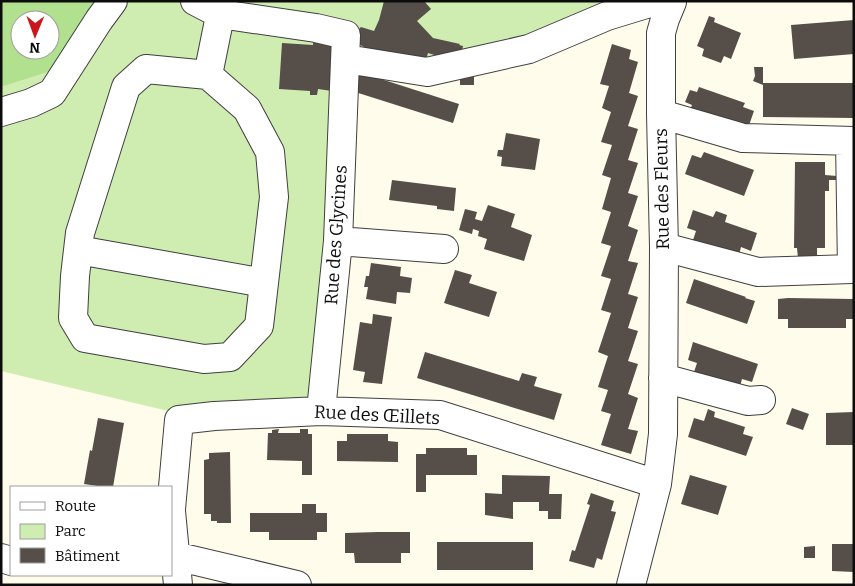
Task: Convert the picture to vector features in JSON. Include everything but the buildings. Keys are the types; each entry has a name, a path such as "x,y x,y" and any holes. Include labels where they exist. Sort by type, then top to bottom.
{"street":[{"path":"1,112 31,103 52,93 113,1"},
{"path":"195,1 221,8 208,75"},
{"path":"346,59 427,72 529,49 600,10 607,16 667,1"},
{"name":"Rue des Fleurs","path":"632,585 657,484 663,434 664,247 661,33 667,1"},
{"name":"Rue des Glycines","path":"221,8 346,35 338,241 321,411"},
{"path":"146,69 208,75 247,109 270,152 274,197 259,326 230,356 204,359 85,338 73,318 78,250 80,233 126,87 146,69"},
{"path":"661,114 743,138 852,141 853,269 758,272 664,247"},
{"path":"338,241 444,249"},
{"path":"78,250 264,282"},
{"path":"663,378 748,401 761,400"},
{"name":"Rue des Œillets","path":"172,499 179,420 214,416 321,411 440,416 657,484"},
{"path":"172,533 173,556 178,585"},
{"path":"173,556 297,585"}],"green space":[{"path":"1,1 100,1 58,69 1,87"},
{"path":"100,1 604,1 525,37 411,61 335,46 314,401 168,411 1,371 1,87 58,69"}]}
